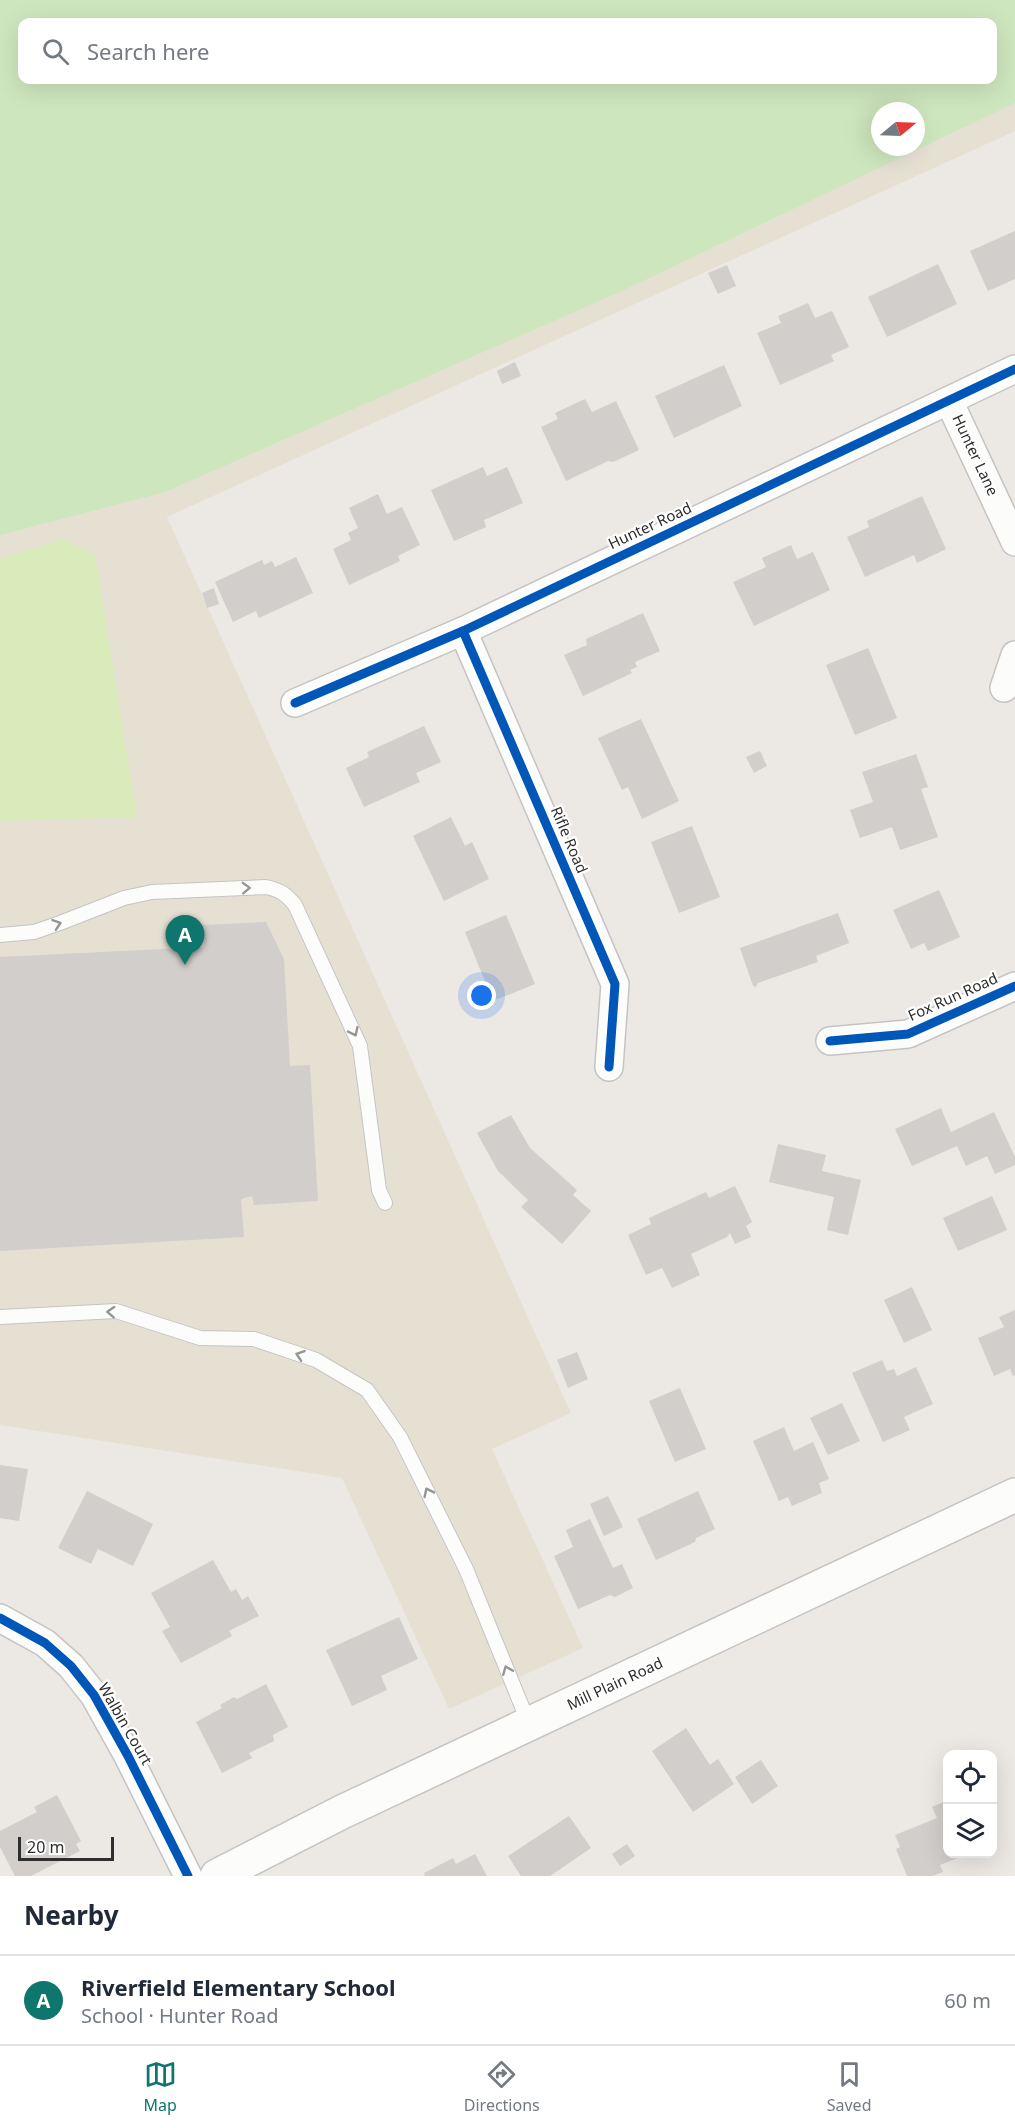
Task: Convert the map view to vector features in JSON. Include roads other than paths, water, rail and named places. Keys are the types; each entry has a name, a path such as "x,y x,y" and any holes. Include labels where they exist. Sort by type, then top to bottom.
{"main road":[{"name":"Mill Plain Road","path":"217,1876 342,1812 1015,1495"}],"street":[{"name":"Hunter Road","path":"295,703 463,631 1015,369"},
{"name":"Hunter Lane","path":"949,401 1015,542"},
{"name":"Rifle Road","path":"463,631 615,984 609,1067"},
{"path":"1004,688 1015,655"},
{"name":"Fox Run Road","path":"830,1041 908,1034 1015,986"},
{"name":"Walbin Court","path":"0,1618 45,1643 71,1666 94,1695 128,1756 188,1876"}],"lane":[{"path":"0,935 34,932 124,898 152,892 266,887 278,889 287,895 294,905 360,1046 379,1190 385,1203"},
{"path":"0,1317 116,1311 201,1338 254,1339 316,1360 367,1390 400,1437 466,1569 530,1724"}],"place":[{"name":"Riverfield Elementary School","path":"185,965"}]}
